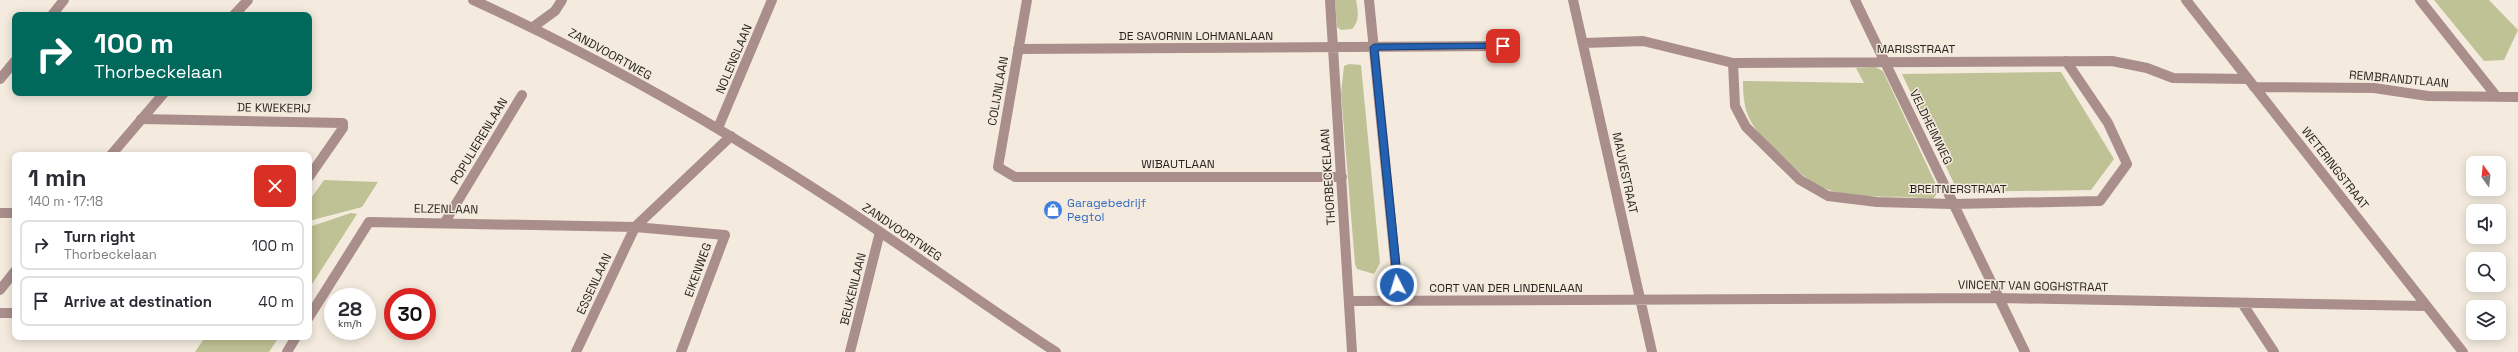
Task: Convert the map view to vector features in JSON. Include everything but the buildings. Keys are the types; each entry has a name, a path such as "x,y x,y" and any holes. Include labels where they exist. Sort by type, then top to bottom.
{"street":[{"path":"54,12 64,0"},
{"path":"237,12 248,0"},
{"name":"ZANDVOORTWEG","path":"473,0 534,27 718,128 880,232 1056,352"},
{"path":"534,27 555,11 562,0"},
{"name":"NOLENSLAAN","path":"718,128 772,0"},
{"name":"COLIJNLAAN","path":"1015,177 998,167 1027,0"},
{"name":"THORBECKELAAN","path":"1330,0 1352,352"},
{"path":"1369,0 1399,301"},
{"name":"MAUVESTRAAT","path":"1573,0 1584,43 1639,300 1652,352"},
{"name":"VELDHEIMWEG","path":"1855,0 2025,352"},
{"name":"WETERINGSTRAAT","path":"2186,0 2463,352"},
{"path":"2420,0 2497,97"},
{"name":"MARISSTRAAT","path":"1584,43 1643,41 1733,63 2112,61 2146,68 2173,78 2251,83"},
{"name":"DE SAVORNIN LOHMANLAAN","path":"1018,49 1333,46 1374,47"},
{"path":"1374,47 1503,46"},
{"name":"BREITNERSTRAAT","path":"1733,63 1735,106 1746,127 1800,180 1828,196 1877,202 1953,204 2100,200 2127,164 2108,123 2066,61"},
{"path":"0,79 12,65"},
{"name":"REMBRANDTLAAN","path":"2251,83 2374,88 2428,96 2518,96"},
{"name":"POPULIERENLAAN","path":"445,222 522,95"},
{"path":"114,152 161,96"},
{"name":"DE KWEKERIJ","path":"141,119 343,124 342,128 312,173"},
{"path":"635,227 731,136"},
{"name":"WIBAUTLAAN","path":"1015,177 1342,177"},
{"path":"0,213 12,213"},
{"name":"ELZENLAAN","path":"312,312 369,222 445,222 635,227"},
{"name":"ESSENLAAN","path":"576,352 635,227"},
{"name":"EIKENWEG","path":"635,227 724,236 681,352"},
{"name":"BEUKENLAAN","path":"850,352 880,232"},
{"path":"0,290 12,275"},
{"name":"VINCENT VAN GOGHSTRAAT","path":"1639,300 1999,298 2426,306"},
{"name":"CORT VAN DER LINDENLAAN","path":"1350,301 1639,300"},
{"path":"2242,303 2274,352"},
{"path":"0,313 12,313"},
{"path":"287,352 294,340"}],"green space":[{"path":"1335,0 1356,0 1358,11 1357,19 1355,26 1352,29 1341,30 1337,27"},
{"path":"2434,0 2489,0 2518,30 2504,60 2484,61"},
{"path":"1349,64 1361,65 1380,263 1374,274 1357,269 1355,264 1341,93 1344,66"},
{"path":"1875,67 1883,71 1939,191 1933,199 1861,196 1832,191 1819,186 1801,174 1766,141 1754,126 1744,103 1743,81 1864,83 1856,68"},
{"path":"2061,72 2114,159 2091,190 1958,192 1902,74"},
{"path":"324,180 378,182 362,207 312,220 312,197"},
{"path":"351,213 357,214 312,284 312,226"},
{"path":"203,340 277,340 269,352 195,352"}],"place":[{"name":"Garagebedrijf Pegtol","path":"1053,210"}],"route":[{"path":"1397,285 1374,47 1503,46"}]}
